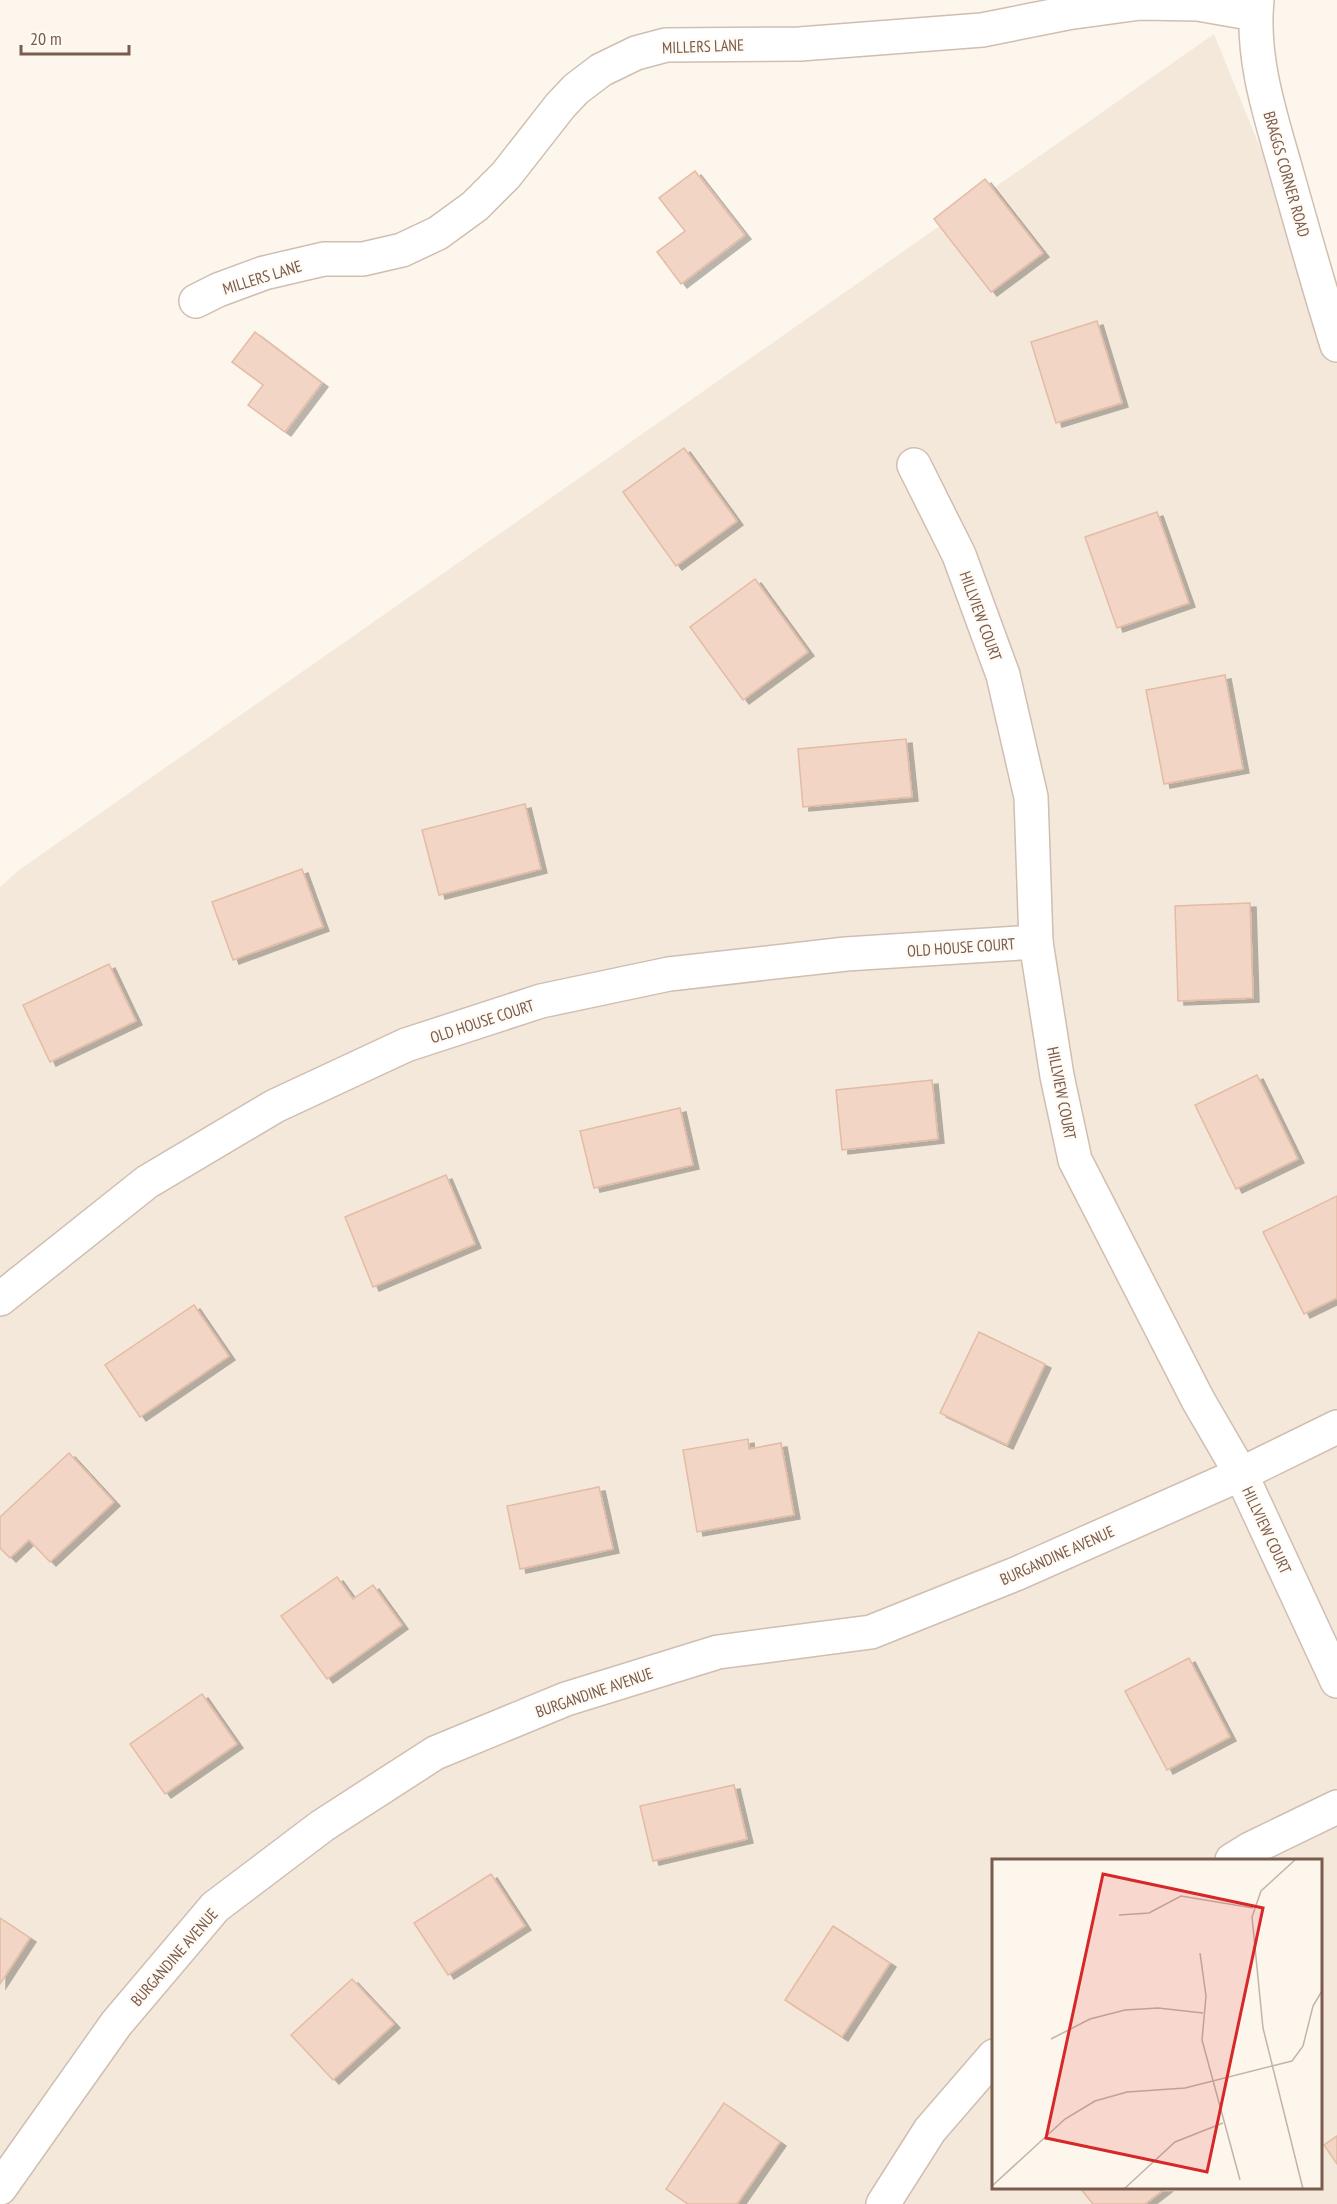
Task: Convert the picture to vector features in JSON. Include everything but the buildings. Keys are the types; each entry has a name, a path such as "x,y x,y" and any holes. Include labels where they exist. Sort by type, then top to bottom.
{"street":[{"name":"MILLERS LANE","path":"196,301 264,273 324,259 363,259 383,255 402,250 438,233 475,206 506,175 576,89 601,70 646,50 666,45 800,44 982,30 1067,13 1140,3 1256,7"},
{"name":"BRAGGS CORNER ROAD","path":"1256,7 1255,32 1262,87 1337,345"},
{"name":"HILLVIEW COURT","path":"914,465 959,555 1003,675 1031,797 1036,942 1057,1076 1075,1160 1198,1400 1241,1474 1337,1681"},
{"name":"OLD HOUSE COURT","path":"0,1299 147,1182 275,1106 406,1045 541,1001 669,974 846,954 1036,942"},
{"name":"BURGANDINE AVENUE","path":"0,2188 116,2024 215,1907 322,1826 435,1753 566,1699 718,1652 871,1632 1018,1572 1241,1474 1337,1427"},
{"path":"1234,1859 1337,1808"},
{"path":"883,2204 930,2130 992,2057"}],"shaded area":[{"path":"1214,34 1337,338 1337,2204 0,2204 0,887 19,870"}]}
